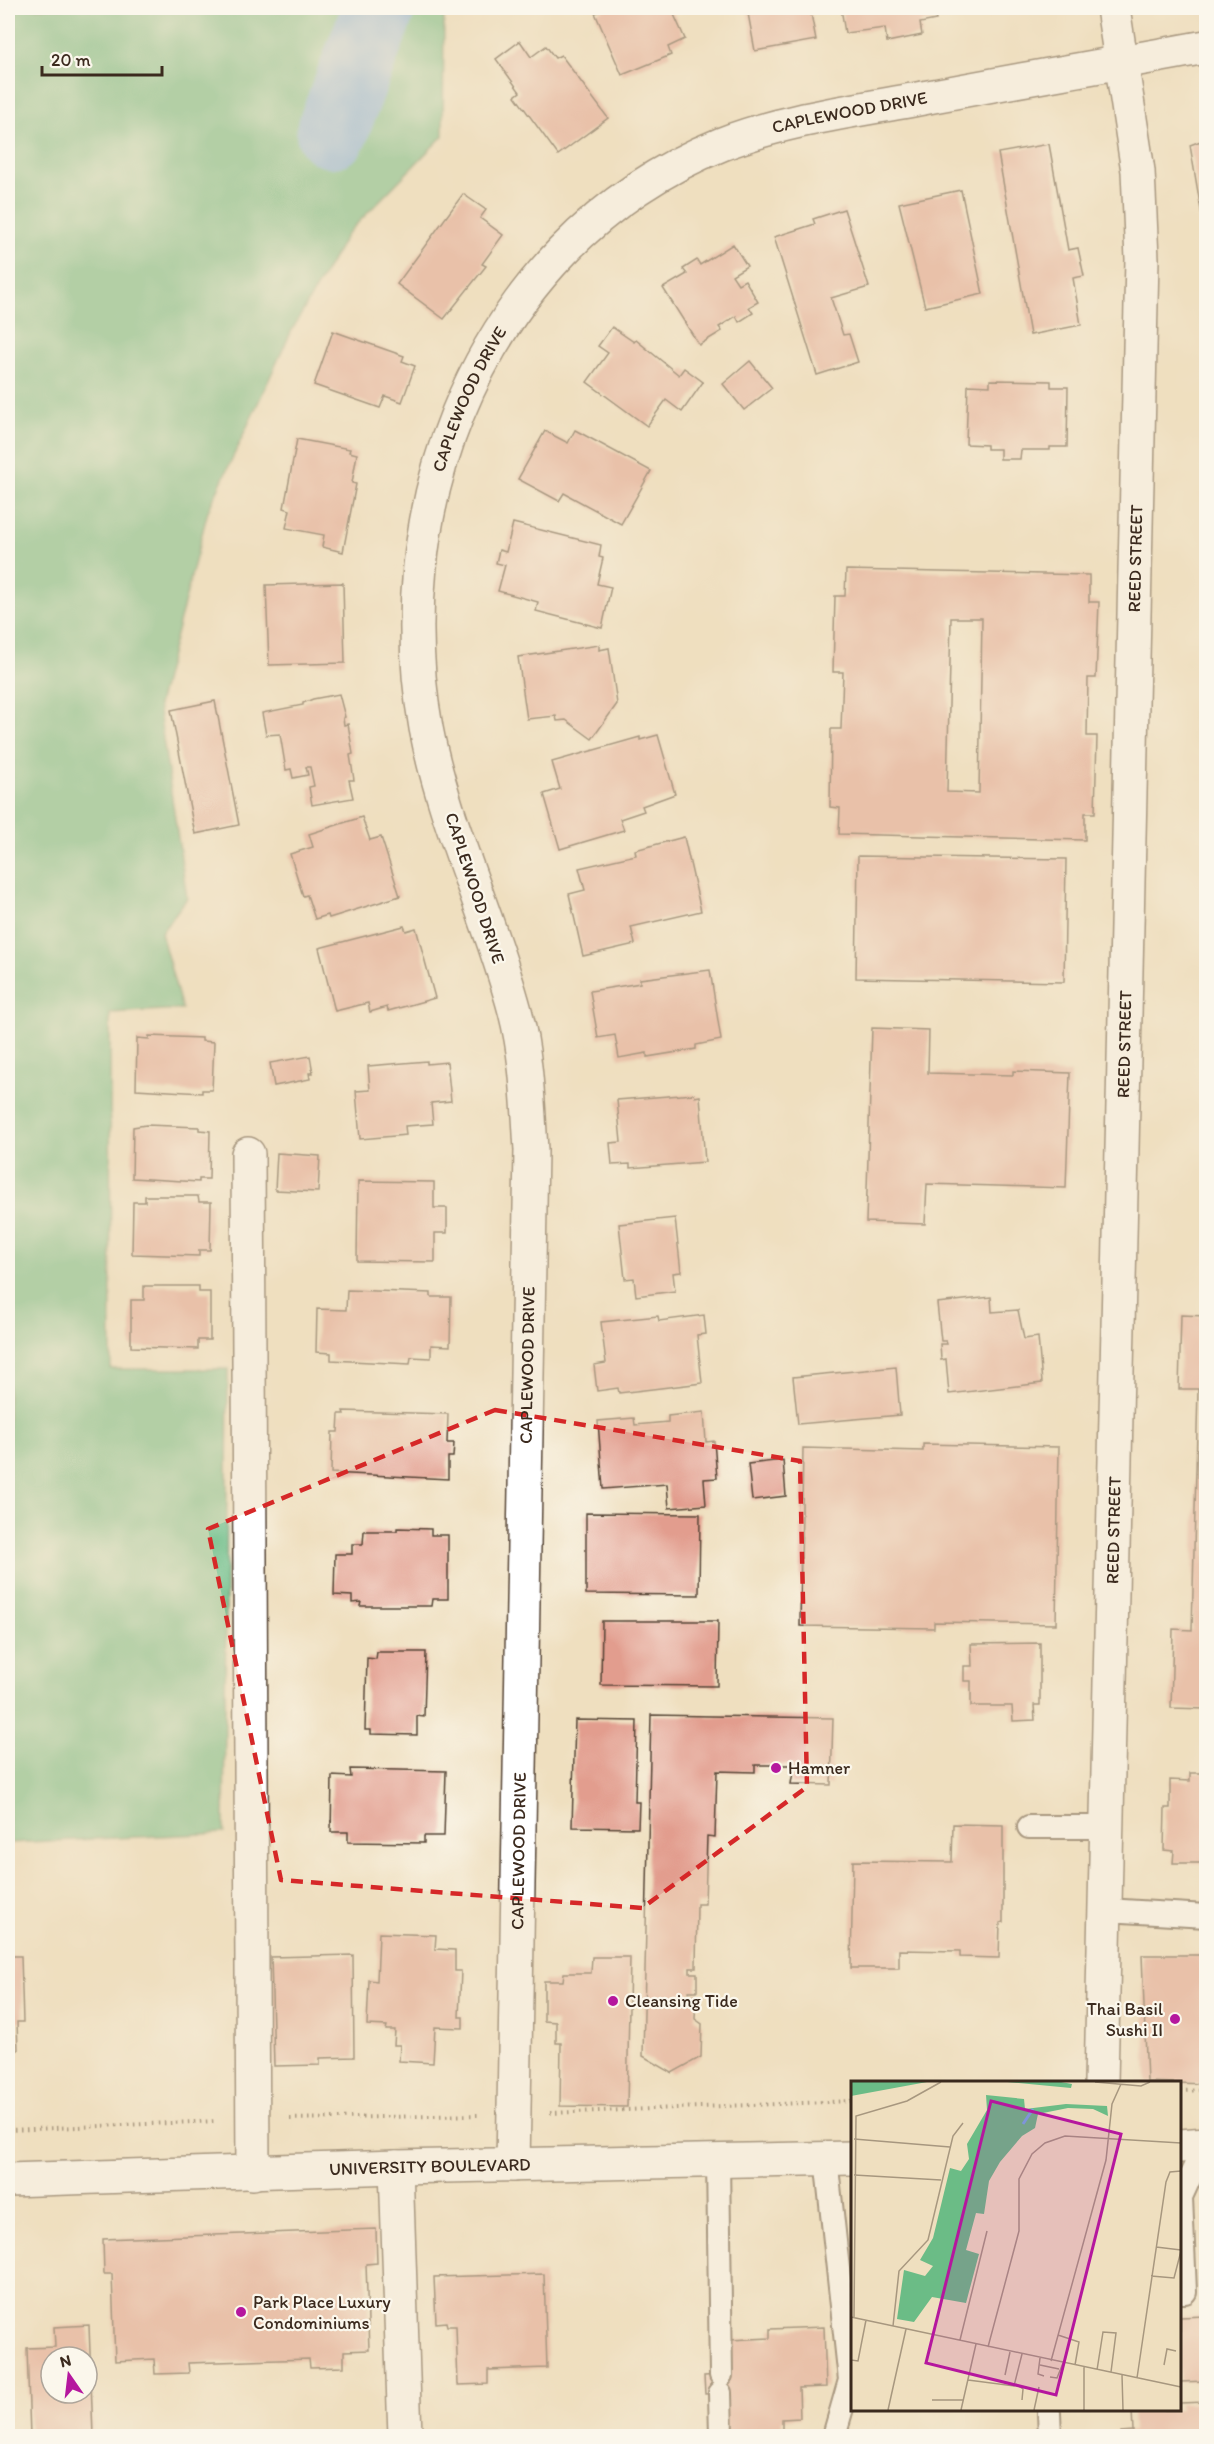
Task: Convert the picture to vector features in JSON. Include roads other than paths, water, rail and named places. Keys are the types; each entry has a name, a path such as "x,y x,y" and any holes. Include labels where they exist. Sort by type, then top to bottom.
{"street":[{"name":"REED STREET","path":"1101,2081 1142,260 1138,171 1113,8"},
{"name":"CAPLEWOOD DRIVE","path":"513,2164 512,2114 531,1150 527,1083 514,1011 440,784 426,729 420,680 420,563 427,514 446,443 473,377 513,310 538,277 566,244 596,217 672,167 723,144 796,122 1206,47"},
{"path":"248,1154 253,2173"},
{"name":"UNIVERSITY BOULEVARD","path":"8,2180 396,2167 839,2158"},
{"path":"396,2167 405,2436"}],"lane":[{"path":"1029,1827 1107,1827"},
{"path":"1106,1910 1206,1916"},
{"path":"1181,2197 1197,2145"},
{"path":"839,2158 850,2380 841,2435"},
{"path":"718,2160 721,2436"},
{"path":"1181,2222 1185,2292 1181,2292"},
{"path":"1049,2413 1050,2436"}],"waterway":[{"path":"332,132 379,8"}],"place":[{"name":"Hamner","path":"776,1768"},
{"name":"Cleansing Tide","path":"613,2001"},
{"name":"Thai Basil Sushi II","path":"1175,2019"},
{"name":"Park Place Luxury Condominiums","path":"241,2312"}]}
